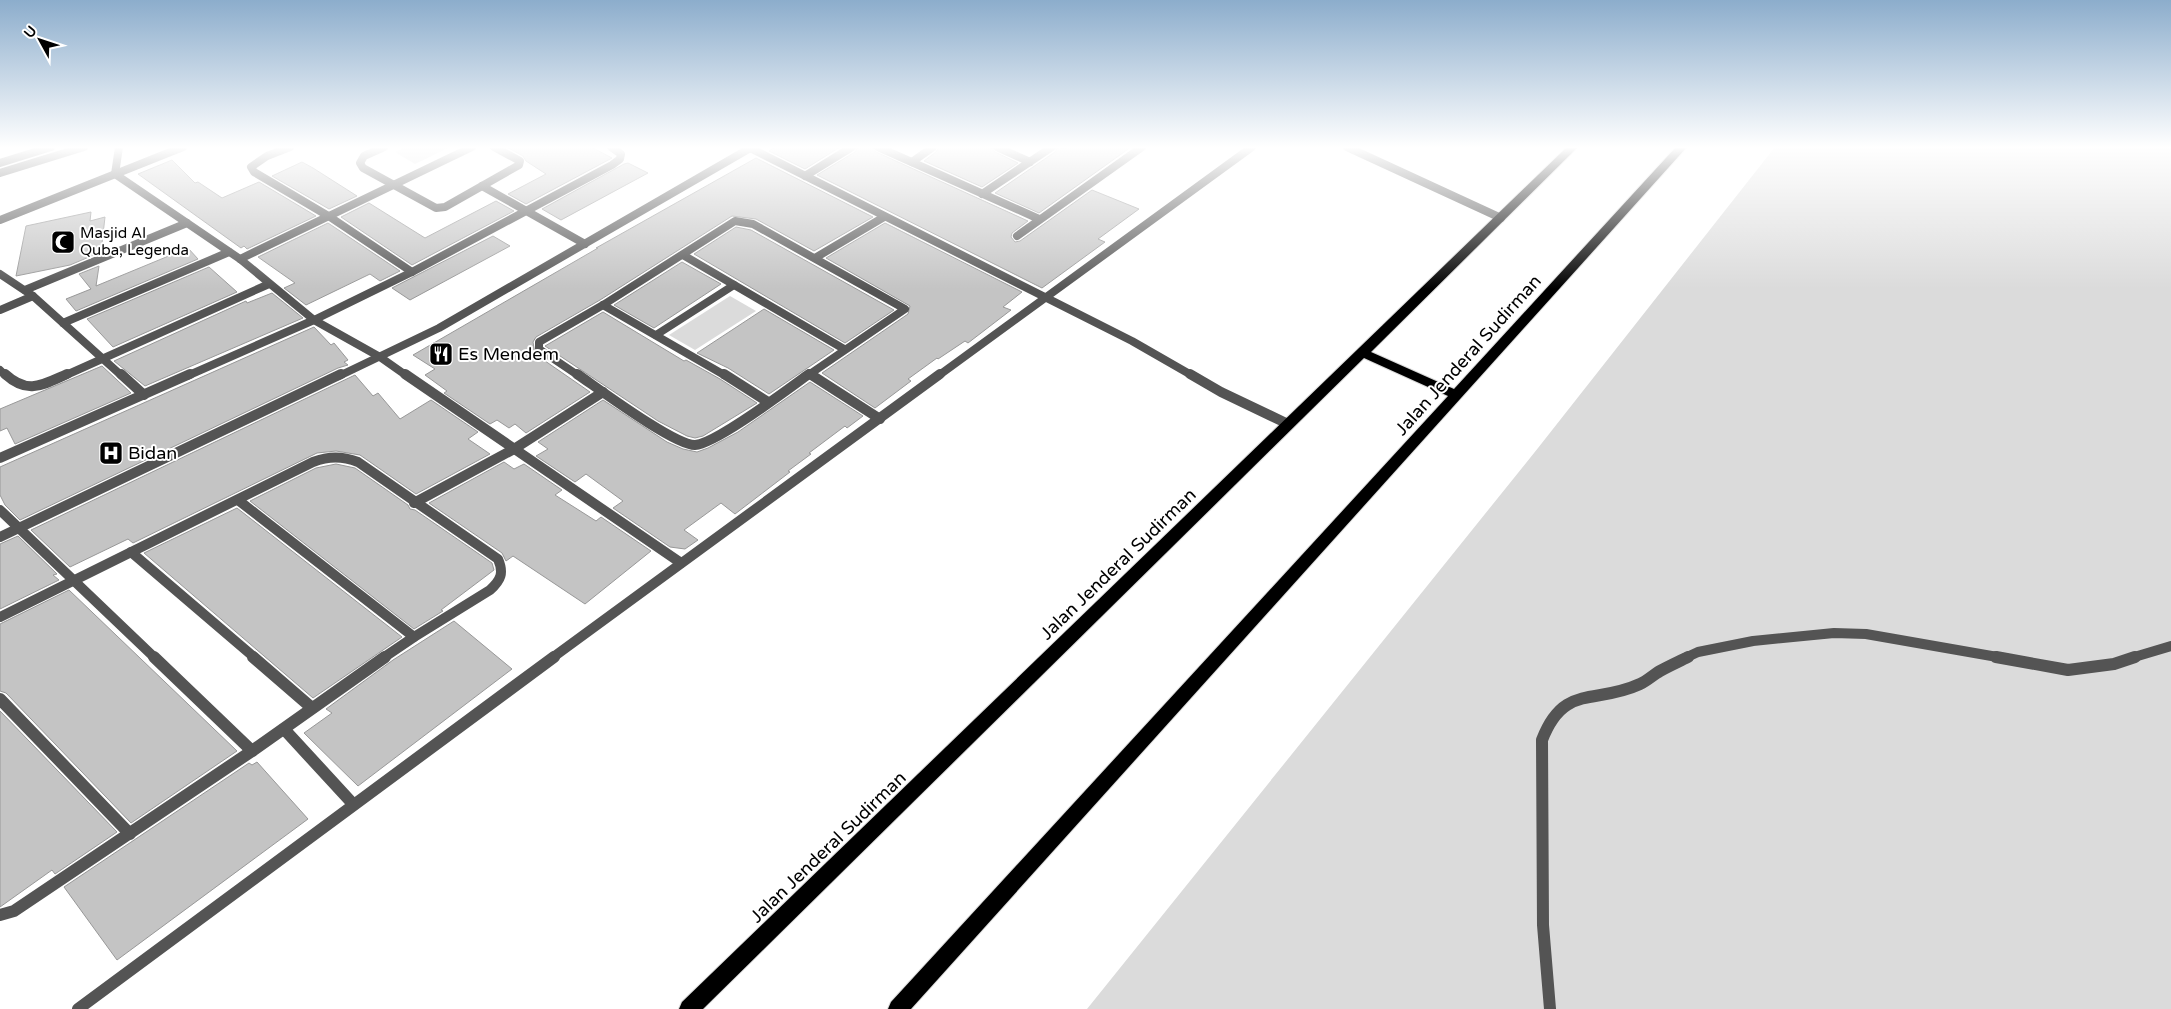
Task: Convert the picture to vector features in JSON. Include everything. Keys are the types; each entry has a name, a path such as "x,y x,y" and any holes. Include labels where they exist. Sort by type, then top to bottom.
{"highway":[{"name":"Jalan Jenderal Sudirman","path":"689,1009 1525,194"},
{"name":"Jalan Jenderal Sudirman","path":"898,1009 1639,194"},
{"path":"1363,353 1456,395"}],"street":[{"path":"0,220 65,194"},
{"path":"145,194 240,258 314,320 380,357 681,563"},
{"path":"291,194 330,217 412,272"},
{"path":"240,258 375,194"},
{"path":"410,194 436,208 445,206 467,194"},
{"path":"497,194 585,244"},
{"path":"0,458 314,320 412,272 558,194"},
{"path":"0,537 439,328 671,194"},
{"path":"840,194 1132,341 1220,392 1288,424"},
{"path":"982,194 1039,220"},
{"path":"1017,236 1076,194"},
{"path":"78,1009 681,563 1187,194"},
{"path":"1448,194 1500,218"},
{"path":"815,258 884,217"},
{"path":"735,221 753,224 815,258 905,309 716,438 702,445 689,445 673,438 539,349 539,342 603,305 735,221"},
{"path":"24,290 187,223"},
{"path":"62,323 229,252"},
{"path":"683,255 844,349"},
{"path":"0,274 33,296 144,395"},
{"path":"0,370 16,384 26,388 37,387 270,284"},
{"path":"656,335 734,285"},
{"path":"0,310 33,296"},
{"path":"603,305 711,366 768,402"},
{"path":"809,374 880,419"},
{"path":"414,503 514,448 603,392"},
{"path":"0,617 313,462 330,456 345,457 358,462 414,503 498,559 502,569 501,580 490,590 414,637 252,751 14,911 0,915"},
{"path":"238,500 414,637"},
{"path":"0,510 252,751"},
{"path":"131,552 312,708"},
{"path":"1550,1009 1543,925 1542,740 1549,722 1560,708 1582,698 1609,694 1640,684 1660,671 1698,652 1782,637 1834,633 1866,634 2068,670 2114,664 2171,646"},
{"path":"0,699 130,834"},
{"path":"284,729 353,804"}],"shaded area":[{"path":"1738,194 2171,194 2171,1009 1087,1009 1538,448"},
{"path":"730,296 756,311 695,350 669,335"}],"building":[{"path":"166,194 216,194 222,198 231,194 279,194 316,216 247,249 244,246 241,248"},
{"path":"303,194 354,194 357,196 329,209"},
{"path":"508,194 545,194 526,204"},
{"path":"569,194 609,194 561,220 542,209"},
{"path":"692,194 828,194 873,217 814,251 756,219 732,216 600,300 536,337 533,342 535,354 590,392 526,433 515,424 509,428 497,420 490,424 444,393 447,391 425,375 435,369 413,355 598,248 596,248"},
{"path":"855,194 969,194 1028,221 1012,233 1011,237 1015,242 1020,241 1086,194 1102,194 1139,209 1098,239 1105,242 1042,288"},
{"path":"997,194 1065,194 1039,213"},
{"path":"496,201 514,211 412,265 341,217 369,203 425,238"},
{"name":"Masjid Al Quba, Legenda","path":"91,212 90,221 105,217 101,252 70,265 16,276 26,226"},
{"path":"328,223 400,271 380,281 370,274 306,305 284,288 295,283 258,257"},
{"path":"885,223 1022,292 1003,307 1011,310 968,343 965,341 937,358 908,379 911,381 875,408 822,373 908,314 910,306 826,258"},
{"path":"736,227 751,230 894,310 845,343 694,254"},
{"path":"493,236 510,246 410,300 392,288"},
{"path":"188,248 198,259 76,311 66,299 91,289 79,274 99,266 96,286"},
{"path":"682,262 721,284 654,328 614,305"},
{"path":"209,267 237,292 113,347 87,319"},
{"path":"272,293 303,318 145,386 114,361 246,301 247,303"},
{"path":"764,309 834,350 769,394 728,368 697,353"},
{"path":"603,312 684,361 686,360 720,379 757,403 703,436 695,438 687,436 658,421 545,346"},
{"path":"314,327 331,345 334,343 348,360 344,362 348,365 338,368 20,520 5,505 0,495 0,467"},
{"path":"102,366 131,393 15,444 7,428 0,431 0,409"},
{"path":"355,375 373,396 378,393 400,419 431,400 478,432 468,439 490,454 416,494 360,455 336,451 317,453 133,543 128,539 70,567 31,530"},
{"path":"810,382 863,416 847,428 845,426 809,453 811,454 788,471 790,472 735,514 721,503 684,530 698,540 685,549 670,547 613,508 623,501 586,474 575,482 536,456 548,449 538,442 603,400 667,442 683,449 697,452 738,432"},
{"path":"504,462 514,469 524,464 562,490 555,495 596,521 601,517 651,551 585,604 513,556 506,561 502,553 429,503"},
{"path":"336,464 355,468 408,505 410,509 415,510 492,563 494,570 441,610 443,611 414,629 250,501 316,468"},
{"path":"237,508 402,637 313,698 144,553"},
{"path":"18,536 57,574 53,575 59,580 0,609 0,544"},
{"path":"69,590 237,751 131,823 6,693 0,691 0,624"},
{"path":"454,621 512,669 358,786 304,733 332,713 326,709 393,660"},
{"path":"0,711 117,832 55,874 52,870 0,907"},
{"path":"257,762 308,819 117,960 64,887 249,763 252,765"}],"place":[{"name":"Masjid Al Quba, Legenda","path":"63,242"},
{"name":"Es Mendem","path":"441,354"},
{"name":"Bidan","path":"111,453"}]}
